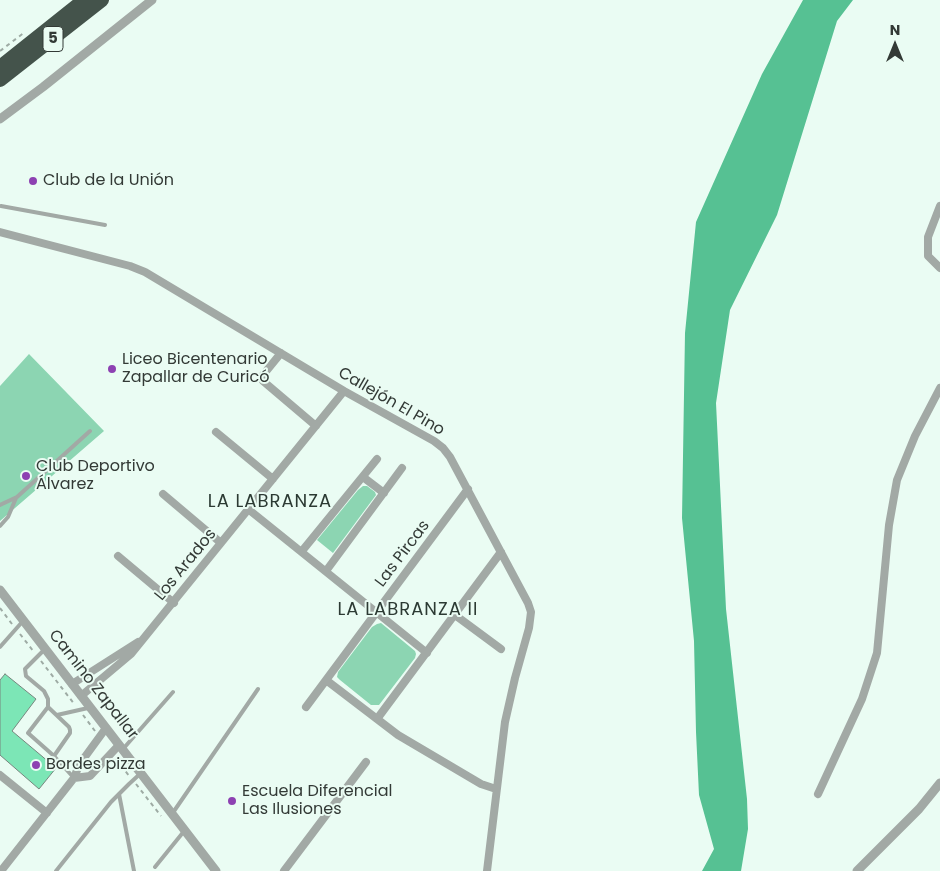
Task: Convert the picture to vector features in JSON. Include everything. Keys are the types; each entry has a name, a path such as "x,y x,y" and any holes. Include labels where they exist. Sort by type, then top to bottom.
{"highway":[{"name":"5","path":"1,74 20,51 84,0"},
{"name":"5","path":"1,74 102,0"}],"street":[{"path":"0,119 152,0"},
{"path":"940,206 928,237 928,256 940,268"},
{"name":"Callejón El Pino","path":"0,232 130,266 145,272 344,391 438,444 450,457 528,603 531,617 509,704 496,789 488,871"},
{"path":"281,353 263,375 263,381 316,426"},
{"path":"818,794 862,699 877,654 889,525 897,480 915,436 940,388"},
{"name":"Los Arados","path":"82,696 124,662 174,603 344,391"},
{"path":"216,432 273,479"},
{"path":"302,552 377,459"},
{"path":"326,571 402,468"},
{"path":"363,477 384,493"},
{"name":"Las Pircas","path":"306,707 468,489"},
{"path":"163,494 221,543"},
{"path":"248,509 427,653"},
{"path":"377,719 501,552"},
{"path":"118,556 174,603"},
{"name":"Camino Zapallar","path":"0,590 216,871"},
{"path":"455,614 500,649"},
{"name":"Los Arados","path":"72,684 113,656 142,640"},
{"path":"326,680 398,735 481,784 496,789"},
{"path":"1,871 74,778 79,765 106,728"},
{"path":"74,778 90,776 121,747"},
{"path":"284,871 366,762"},
{"path":"0,775 47,813"},
{"path":"857,871 912,816 940,783"}],"lane":[{"path":"0,207 105,225"},
{"path":"0,505 17,498 90,431"},
{"path":"0,526 8,517 17,498"},
{"path":"0,647 24,620"},
{"path":"45,649 24,669 26,676 44,691 48,699 48,707 28,733 54,756 74,778"},
{"path":"172,814 258,689"},
{"path":"121,747 173,692"},
{"path":"48,707 69,727 70,733 54,756"},
{"path":"56,715 90,707"},
{"path":"56,871 96,820 141,773"},
{"path":"119,794 134,871"},
{"path":"155,867 185,830"}],"shaded area":[{"path":"803,0 853,0 837,21 777,215 730,310 716,403 726,609 747,799 748,829 741,871 702,871 714,849 699,795 694,641 682,518 685,333 696,222 762,74"},
{"name":"Club Deportivo Álvarez","path":"29,354 104,431 0,521 0,386"},
{"path":"363,486 367,486 376,495 333,553 317,540"},
{"path":"381,623 415,651 416,654 415,658 379,705 371,705 337,677 338,672 372,627"}],"building":[{"path":"5,674 36,699 12,731 56,768 39,789 0,755 0,680"}],"place":[{"name":"Club de la Unión","path":"33,181"},
{"name":"Liceo Bicentenario Zapallar de Curicó","path":"112,369"},
{"name":"Club Deportivo Álvarez","path":"26,476"},
{"name":"Bordes pizza","path":"36,765"},
{"name":"Escuela Diferencial Las Ilusiones","path":"232,801"}],"district":[{"name":"LA LABRANZA","path":"270,502"},
{"name":"LA LABRANZA II","path":"408,610"}]}
